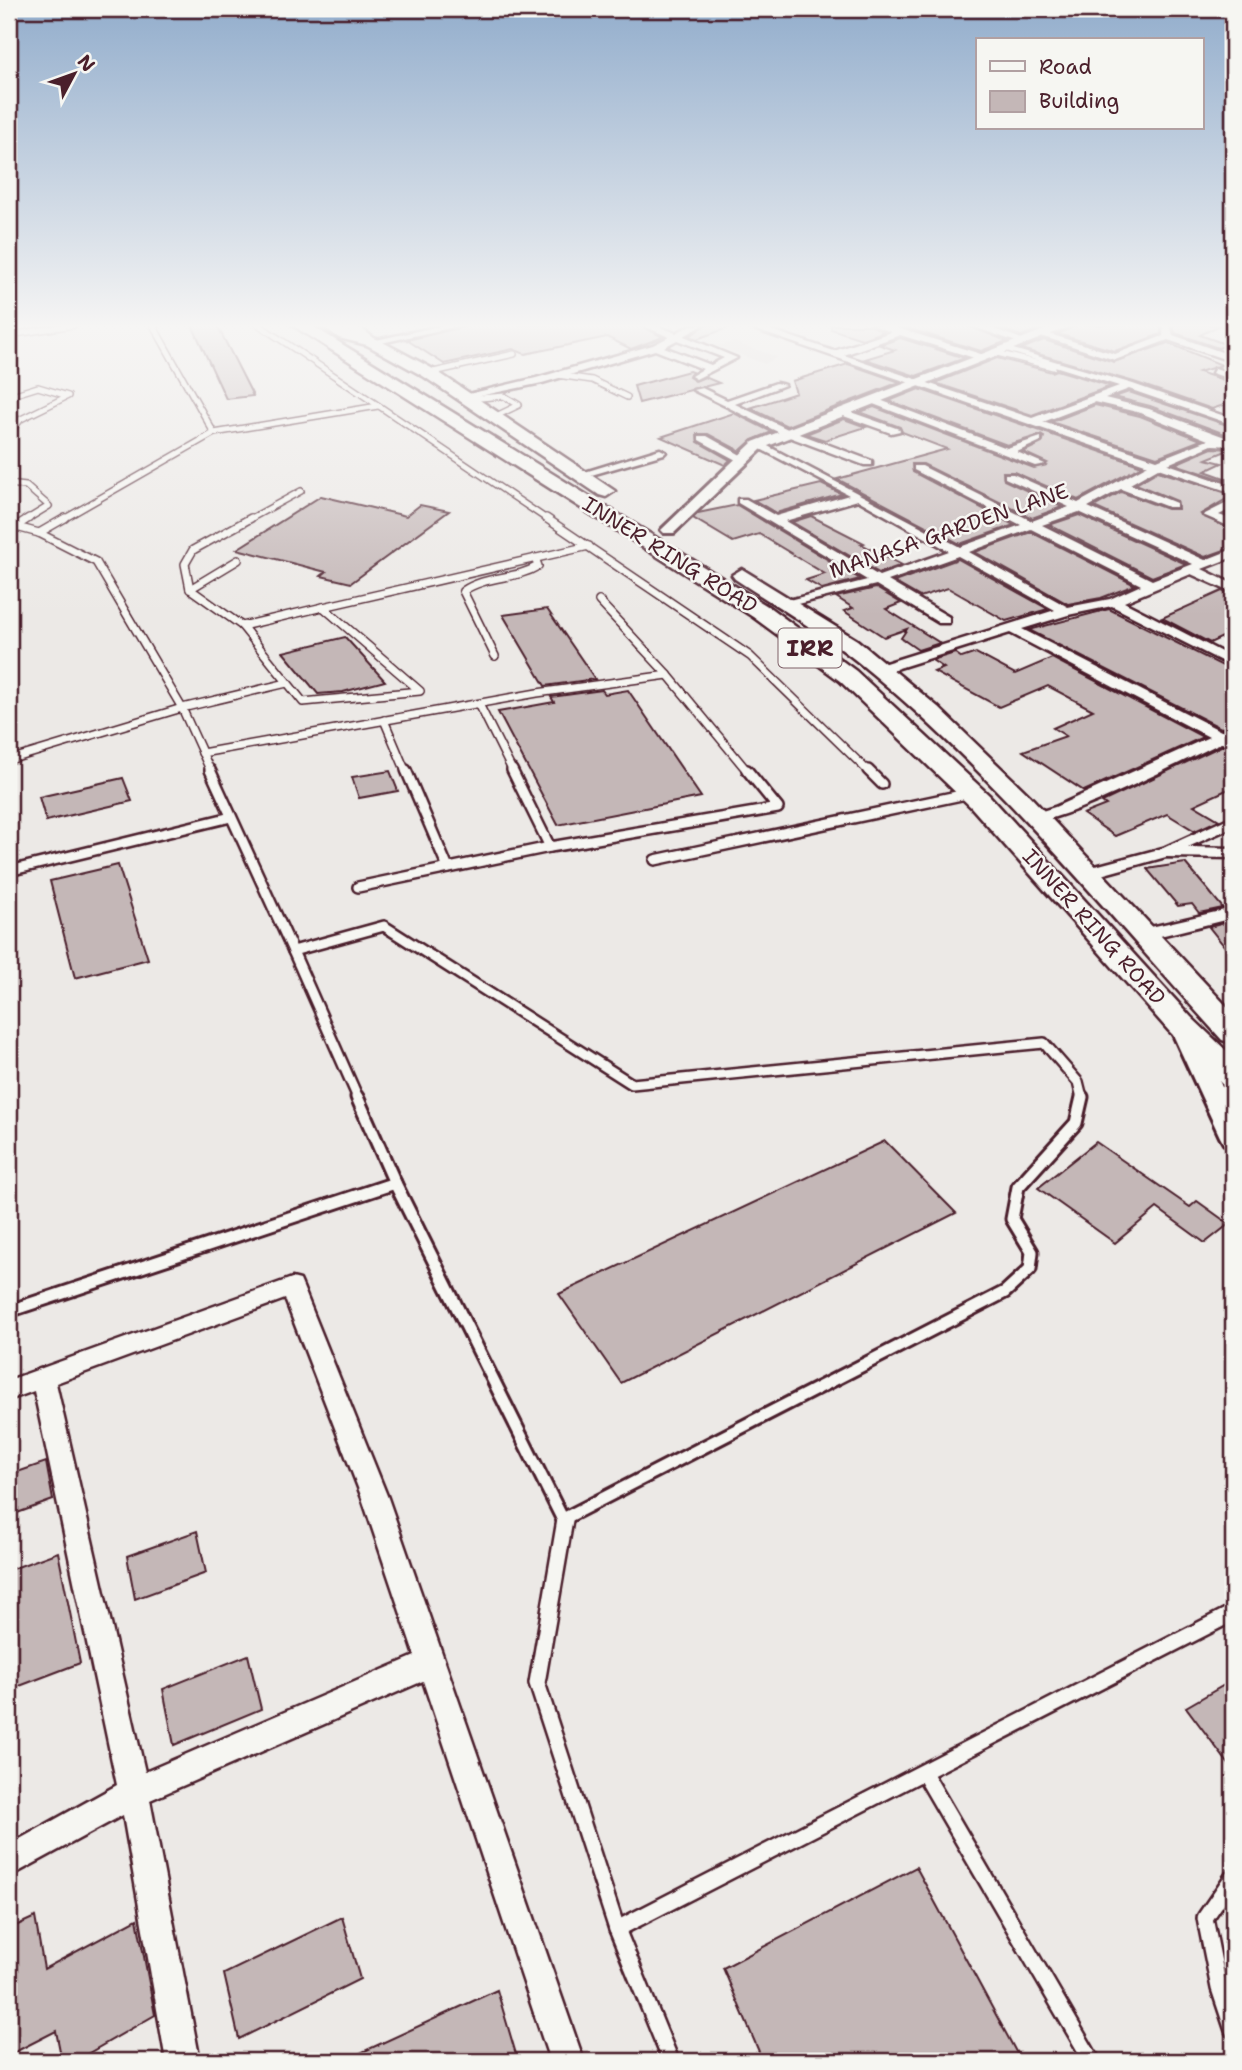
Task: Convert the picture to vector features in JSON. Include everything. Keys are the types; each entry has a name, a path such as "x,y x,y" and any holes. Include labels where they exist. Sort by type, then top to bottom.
{"highway":[{"name":"INNER RING ROAD","path":"455,422 761,612 848,676 971,793 1181,1024 1233,1076"},
{"name":"INNER RING ROAD","path":"504,422 581,475 790,604 881,669 1090,873 1233,1032"}],"street":[{"path":"765,422 867,463"},
{"path":"670,530 758,445 817,422"},
{"path":"867,422 895,432"},
{"path":"928,422 1039,464"},
{"path":"1037,422 1233,490"},
{"path":"1173,422 1227,442"},
{"path":"704,438 742,459"},
{"path":"1006,452 1037,439"},
{"name":"MANASA GARDEN LANE","path":"790,604 877,582 1031,523 1078,508 1158,464 1227,442"},
{"path":"758,445 859,496 1066,611"},
{"path":"581,475 660,452"},
{"path":"918,468 1151,585"},
{"path":"1009,476 1206,565"},
{"path":"1121,485 1172,505"},
{"path":"775,520 859,496"},
{"path":"742,500 944,620"},
{"path":"1233,504 1209,515 1233,524"},
{"path":"881,669 1066,611 1114,603 1151,585 1233,553"},
{"path":"1193,570 1233,589"},
{"path":"1114,603 1233,663"},
{"path":"1012,629 1229,737"},
{"path":"1035,818 1061,810 1229,737"},
{"path":"1090,873 1165,852 1233,821"},
{"path":"1165,852 1233,853"},
{"path":"1144,934 1233,913"},
{"path":"1181,1024 1233,1137"},
{"path":"9,1390 292,1287 375,1498 567,2061"},
{"path":"43,1377 134,1792 183,2061"},
{"path":"9,1862 134,1792 430,1664"}],"lane":[{"path":"208,422 214,433"},
{"path":"39,533 214,433 283,422"},
{"path":"402,422 750,656 883,784"},
{"path":"9,474 50,506 12,526"},
{"path":"9,484 20,483"},
{"path":"301,491 193,550 185,564 190,589 242,626 303,702 420,691 323,607"},
{"path":"12,526 39,533 96,562 182,708 395,1183 565,1518 537,1682 617,1930 671,2061"},
{"path":"242,626 589,546"},
{"path":"495,656 463,590 489,579 534,569 538,566 535,558"},
{"path":"190,589 238,560"},
{"path":"358,887 550,847 778,808 668,675 599,601"},
{"path":"202,752 479,704 668,675"},
{"path":"9,760 182,708 288,683"},
{"path":"479,704 550,847"},
{"path":"384,720 448,868"},
{"path":"655,860 971,793"},
{"path":"9,871 231,817"},
{"path":"293,951 384,926 632,1084 1044,1043 1078,1082 1082,1098 1076,1123 1018,1187 1012,1219 1032,1252 1031,1261 1030,1269 1005,1292 565,1518"},
{"path":"9,1311 395,1183"},
{"path":"617,1930 1233,1613"},
{"path":"924,1773 1092,2061"},
{"path":"1233,1877 1205,1917 1220,1988 1233,2029"}],"building":[{"path":"708,422 751,422 772,432 752,440 740,451 708,434 697,434 698,442 730,460 725,465 661,437"},
{"path":"778,422 798,422 787,426"},
{"path":"837,422 851,422 866,427 825,440 806,434"},
{"path":"886,422 912,422 1034,468 1047,463 1023,452 1042,443 1044,437 1040,435 1007,445 944,422 1013,422 1142,466 1078,500 1014,472 1003,472 1004,480 1062,507 1032,518 923,464 912,464 913,472 1014,525 960,544 837,479 947,449 902,432 900,427"},
{"path":"1051,422 1154,422 1201,440 1157,457"},
{"path":"1192,422 1217,422 1233,427 1233,437"},
{"path":"1212,448 1231,449 1206,459 1222,463 1205,471 1233,483 1175,464"},
{"path":"1158,471 1233,495 1201,514 1233,531 1233,547 1205,557 1094,507 1121,492 1167,509 1178,509 1177,501 1136,484"},
{"path":"821,484 842,494 776,513 754,500"},
{"path":"321,496 406,516 420,505 449,511 351,583 321,576 326,572 237,549"},
{"path":"737,505 860,579 822,589 806,580 825,574 759,534 733,542 693,518 698,513"},
{"path":"1079,515 1186,564 1152,577 1049,525"},
{"path":"811,516 902,565 879,573 792,522"},
{"path":"1031,532 1135,585 1101,598 1068,604 975,552"},
{"path":"958,559 1048,609 1006,621 948,588 920,597 894,582"},
{"path":"876,588 901,603 886,609 940,643 918,650 901,638 907,629 884,637 844,611 853,608 836,597"},
{"path":"1222,591 1233,596 1233,632 1210,643 1162,618"},
{"path":"547,609 595,679 545,686 503,615"},
{"path":"1109,609 1233,671 1233,725 1221,728 1029,630"},
{"path":"345,637 385,681 343,692 318,694 283,652"},
{"path":"955,653 962,658 976,653 1015,674 1052,658 1203,737 1084,791 1023,751 1066,736 1053,728 1093,710 1048,686 999,707 934,672 944,668 932,660"},
{"path":"602,690 605,694 628,690 701,797 558,825 498,712 554,702 551,697"},
{"path":"1221,746 1233,746 1233,787 1194,805 1219,820 1195,831 1167,814 1115,836 1083,814 1106,805 1102,802"},
{"path":"390,771 398,791 359,798 352,777"},
{"path":"123,778 132,801 46,821 39,797"},
{"path":"1185,863 1223,908 1199,913 1192,904 1178,906 1147,869"},
{"path":"118,865 148,959 75,978 50,881"},
{"path":"1233,921 1233,957 1209,927"},
{"path":"885,1141 956,1213 621,1383 559,1294"},
{"path":"1096,1142 1190,1207 1197,1201 1229,1224 1205,1243 1157,1208 1115,1243 1038,1188"},
{"path":"46,1462 53,1500 9,1516 9,1475"},
{"path":"197,1531 206,1573 135,1599 127,1556"},
{"path":"58,1552 80,1663 9,1690 9,1570"},
{"path":"248,1655 261,1709 174,1745 163,1689"},
{"path":"1233,1680 1233,1770 1186,1707"},
{"path":"916,1867 1021,2061 763,2061 723,1968"},
{"path":"35,1917 44,1969 137,1919 155,2015 75,2061 62,2061 56,2031 9,2055 9,1929"},
{"path":"342,1917 360,1979 239,2039 224,1974"},
{"path":"497,1990 518,2061 343,2061"}]}
